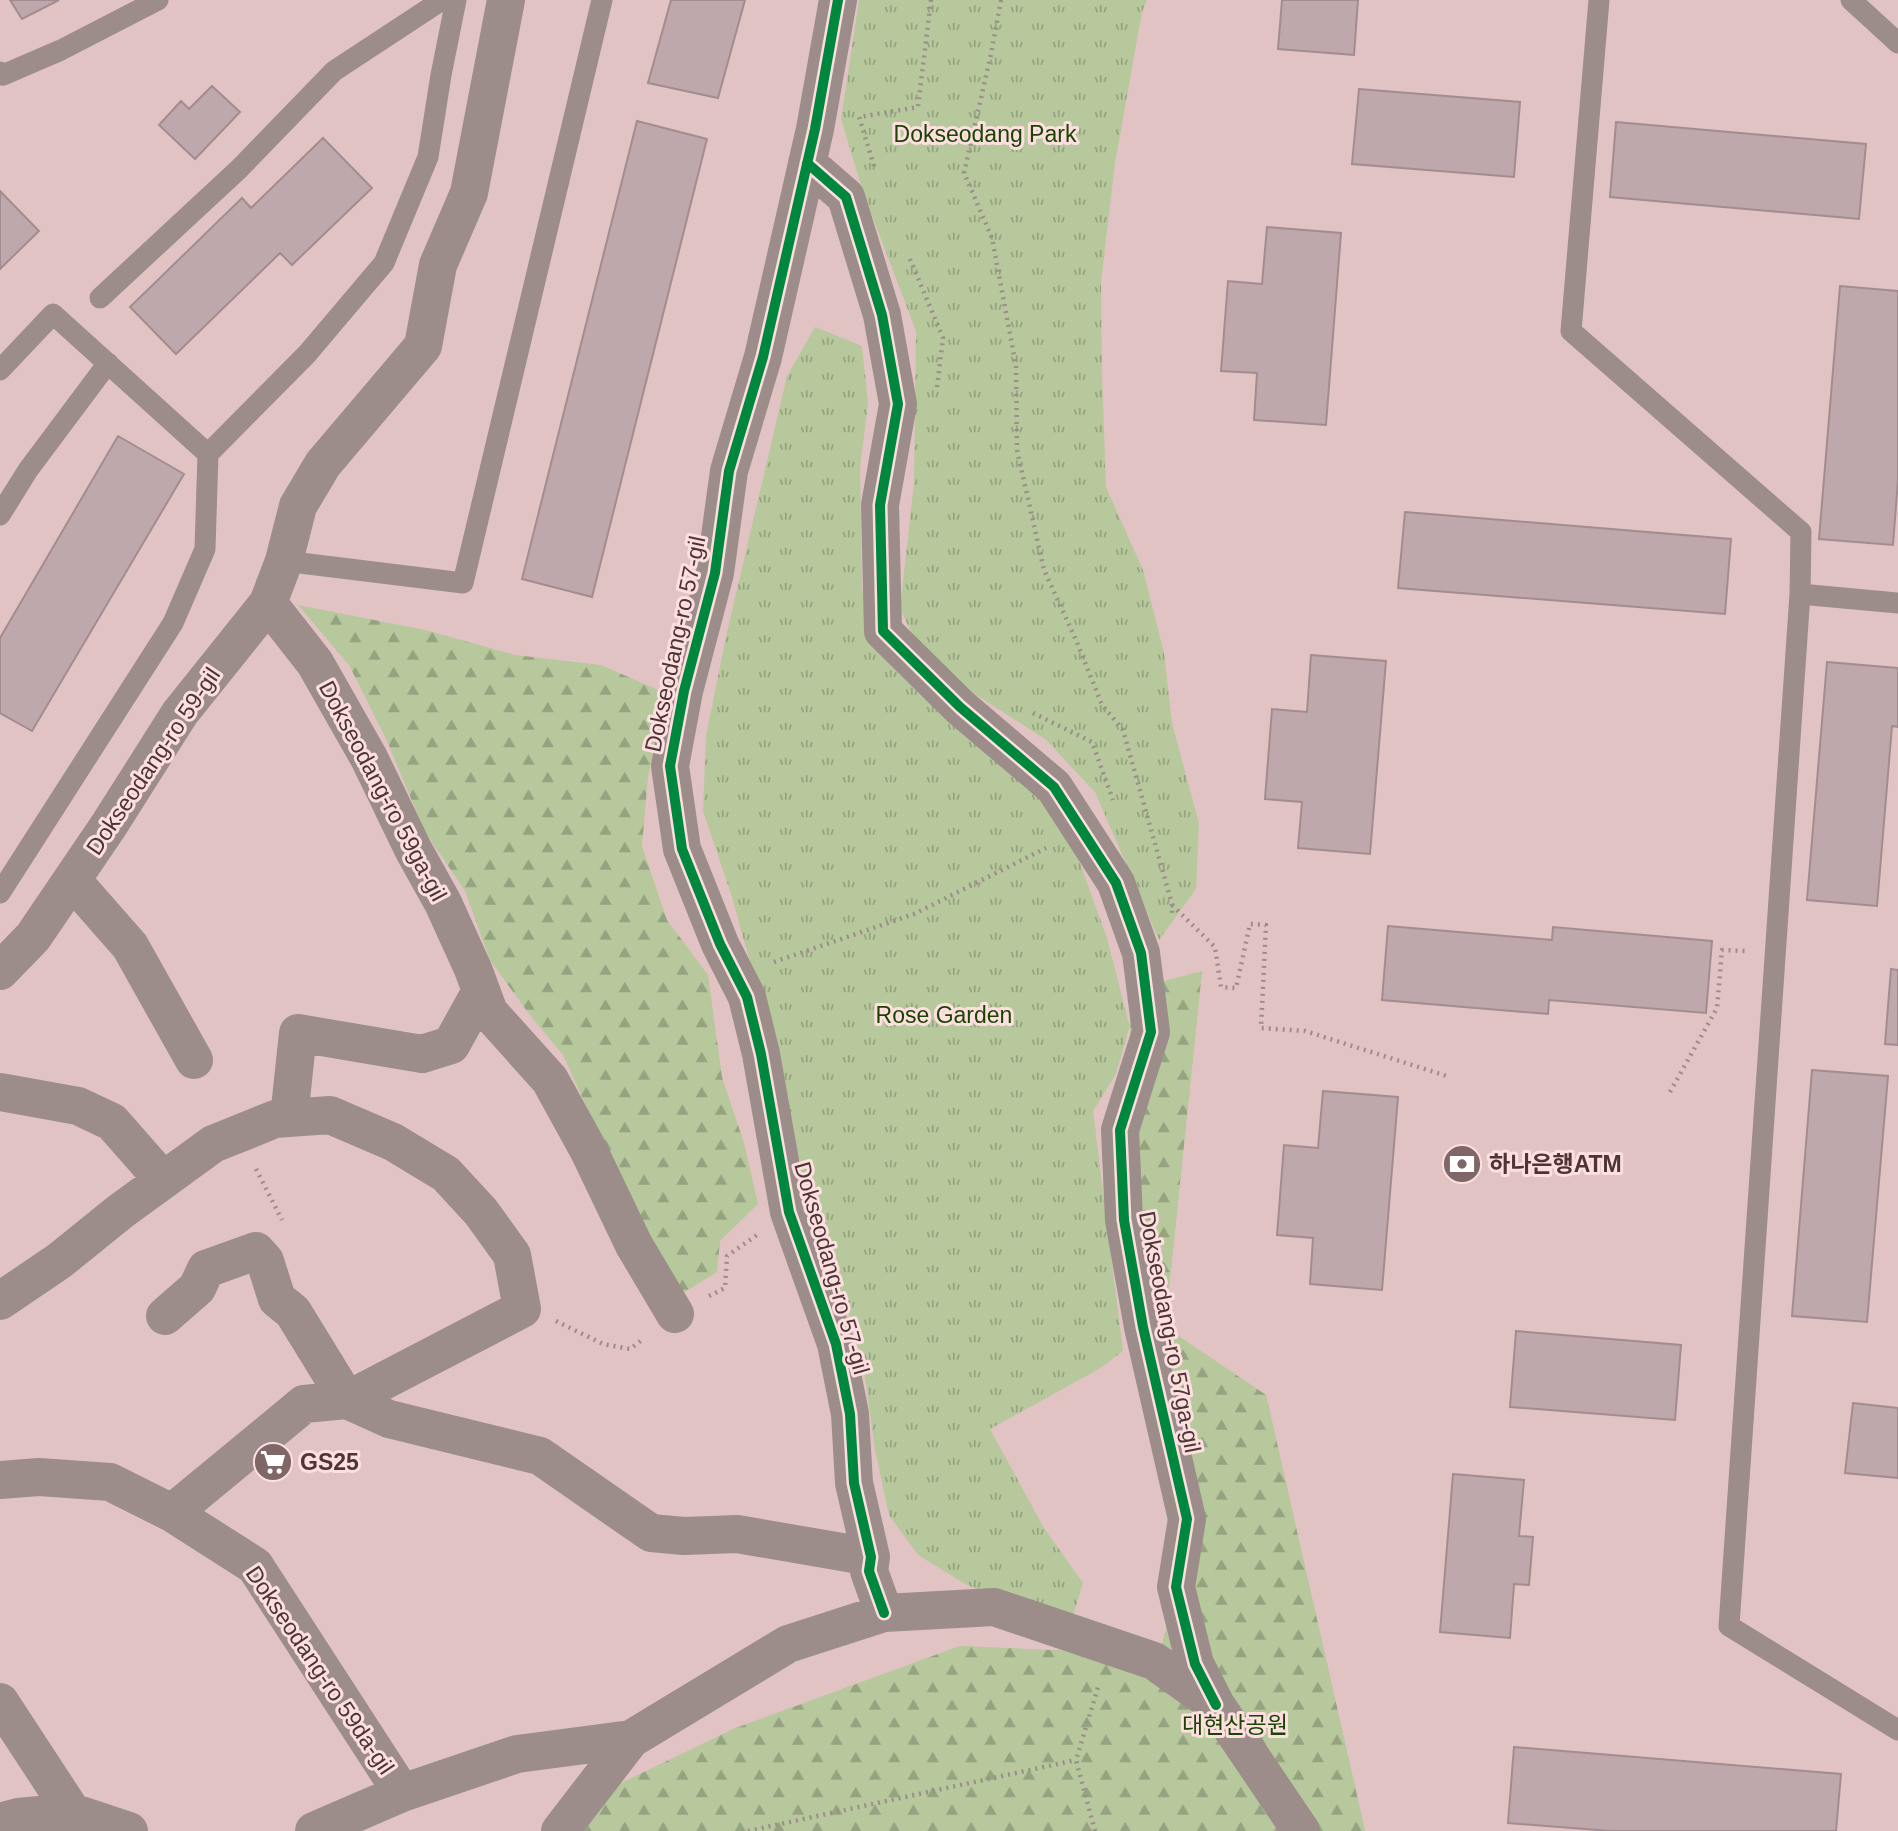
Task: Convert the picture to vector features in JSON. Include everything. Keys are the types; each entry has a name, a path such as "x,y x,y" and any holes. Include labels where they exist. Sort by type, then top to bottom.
{"street":[{"name":"Dokseodang-ro 59-gil","path":"0,971 33,937 180,713 268,603 284,561 298,506 323,464 422,346 438,265 469,193 506,0"},
{"name":"Dokseodang-ro 57-gil","path":"838,0 807,163 763,357 729,471 715,573 684,691 670,766 682,849 720,944 747,997 761,1054 789,1212 836,1344 850,1414 854,1483 871,1557 869,1571 884,1613"},
{"name":"Dokseodang-ro 57ga-gil","path":"807,163 846,197 882,315 898,404 880,505 883,631 960,707 1054,787 1116,883 1141,953 1151,1032 1119,1130 1124,1220 1143,1327 1187,1519 1176,1587 1195,1664 1216,1705"},
{"name":"Dokseodang-ro 59ga-gil","path":"268,603 315,663 369,758 413,849 443,903 489,1012 551,1080 634,1245 675,1314"},
{"name":"Dokseodang-ro 59-gil","path":"72,880 130,946 194,1060"},
{"path":"289,1118 298,1033 422,1054 451,1045 481,990"},
{"path":"0,1092 78,1106 112,1122 163,1181"},
{"path":"0,1301 59,1261 213,1144 275,1119 330,1115 393,1142 446,1174 481,1212 512,1255 522,1309 347,1400 303,1404 172,1513"},
{"path":"165,1316 197,1288 206,1269 256,1251 265,1261 277,1299 293,1312 347,1400 389,1419 540,1455 651,1533 684,1536 737,1534 871,1557"},
{"name":"Dokseodang-ro 59da-gil","path":"0,1480 39,1477 110,1482 172,1513 256,1566 402,1793"},
{"path":"560,1831 631,1739 788,1644 884,1613 994,1607 1154,1661 1216,1705 1301,1831"},
{"path":"0,1702 72,1812"},
{"path":"314,1831 402,1793 517,1754 631,1739"},
{"path":"0,1822 18,1817 72,1812 129,1831"}],"lane":[{"path":"0,72 3,75 61,50 158,0"},
{"path":"100,298 239,169 334,72 442,0"},
{"path":"0,893 173,624 205,549 208,454 307,354 384,262 428,158 456,0"},
{"path":"284,561 463,583 602,0"},
{"path":"1599,0 1571,331 1801,532 1800,594 1729,1626 1898,1730"},
{"path":"1851,0 1898,43"},
{"path":"0,370 53,314 208,454"},
{"path":"0,516 28,470 108,363"},
{"path":"1800,594 1898,603"}],"path":[{"path":"875,170 859,117 918,107 932,0"},
{"path":"1001,0 964,173 992,238 1016,366 1017,450 1044,570 1076,639 1102,705 1123,730 1172,904 1172,917"},
{"path":"907,252 943,338 936,395"},
{"path":"1021,707 1092,742 1115,804"},
{"path":"735,975 914,914 1081,829"},
{"path":"1172,904 1215,947 1221,987 1236,988 1250,924 1266,925 1261,1028 1305,1031 1450,1077"},
{"path":"1670,1092 1717,1008 1722,950"},
{"path":"238,1134 285,1226 276,1240 256,1251"},
{"path":"1095,1831 1076,1760 1110,1646"},
{"path":"748,1831 1076,1760"}],"green space":[{"name":"Dokseodang Park","path":"859,0 1147,0 1142,12 1115,163 1101,282 1102,374 1106,487 1143,570 1164,653 1172,723 1199,823 1196,889 1159,940 1095,792 1045,739 925,662 900,608 914,483 916,331 863,192 841,119"},
{"name":"Rose Garden","path":"815,327 862,346 868,403 860,469 862,588 881,654 1039,797 1077,855 1107,938 1129,1024 1202,971 1165,1327 1266,1395 1365,1831 733,1729 960,1646 1159,1655 1197,1520 1166,1385 1130,1066 1130,1025 1116,1074 1093,1111 1123,1351 1099,1369 990,1429 1044,1528 1083,1583 1070,1626 967,1585 918,1555 889,1515 854,1328 800,1185 759,995 732,897 703,811 706,736 727,632 787,376"},
{"path":"298,605 425,630 515,655 601,665 665,693 648,777 642,846 667,920 708,975 722,1077 744,1143 758,1204 720,1241 717,1272 680,1295 597,1130 563,1055 490,960 465,891 424,830 388,743 349,665"},
{"name":"대현산공원","path":"1202,971 1165,1327 1266,1395 1365,1831 584,1831 615,1786 733,1729 960,1646 1159,1655 1197,1520 1122,1246 1130,1066 1130,990"}],"building":[{"path":"10,0 59,0 22,19"},
{"path":"671,0 745,0 718,98 648,83"},
{"path":"1282,0 1358,0 1354,55 1278,49"},
{"path":"212,86 240,112 195,159 159,125 181,101 189,109"},
{"path":"1359,89 1520,102 1514,177 1352,164"},
{"path":"637,121 707,139 592,597 522,579"},
{"path":"1616,122 1866,144 1859,219 1610,197"},
{"path":"323,138 372,188 292,265 280,253 176,354 130,307 242,198 251,208"},
{"path":"0,191 39,231 0,269"},
{"path":"1267,227 1341,233 1326,425 1254,420 1257,373 1221,371 1228,281 1262,284"},
{"path":"1840,286 1898,291 1898,479 1893,545 1819,539"},
{"path":"118,436 184,474 32,731 0,713 0,638"},
{"path":"1405,512 1731,539 1725,614 1398,588"},
{"path":"1311,655 1386,661 1370,854 1298,848 1302,802 1265,799 1272,709 1307,712"},
{"path":"1827,662 1898,668 1898,727 1892,726 1877,906 1807,900"},
{"path":"1388,926 1552,940 1553,927 1712,941 1706,1013 1549,1000 1548,1014 1382,1000"},
{"path":"1891,969 1898,970 1898,1045 1885,1044"},
{"path":"1812,1070 1888,1076 1867,1322 1792,1316"},
{"path":"1323,1091 1398,1097 1382,1290 1310,1284 1313,1238 1277,1235 1284,1145 1318,1148"},
{"path":"1516,1331 1681,1345 1675,1420 1510,1407"},
{"path":"1853,1403 1898,1408 1898,1478 1845,1473"},
{"path":"1453,1474 1524,1480 1519,1536 1533,1537 1529,1585 1514,1584 1510,1638 1440,1632"},
{"path":"1514,1747 1841,1774 1836,1831 1610,1831 1508,1823"}],"cycle path":[{"path":"838,0 815,129 763,357 729,471 715,573 684,691 670,766 682,849 720,944 747,997 761,1054 789,1212 836,1344 850,1414 854,1483 871,1557 869,1571 884,1613"},
{"path":"807,163 846,197 882,315 898,404 880,505 883,631 960,707 1054,787 1116,883 1141,953 1151,1032 1120,1130 1124,1220 1143,1327 1187,1519 1176,1587 1195,1664 1216,1705"}],"place":[{"name":"하나은행ATM","path":"1462,1164"},
{"name":"GS25","path":"273,1462"}]}
